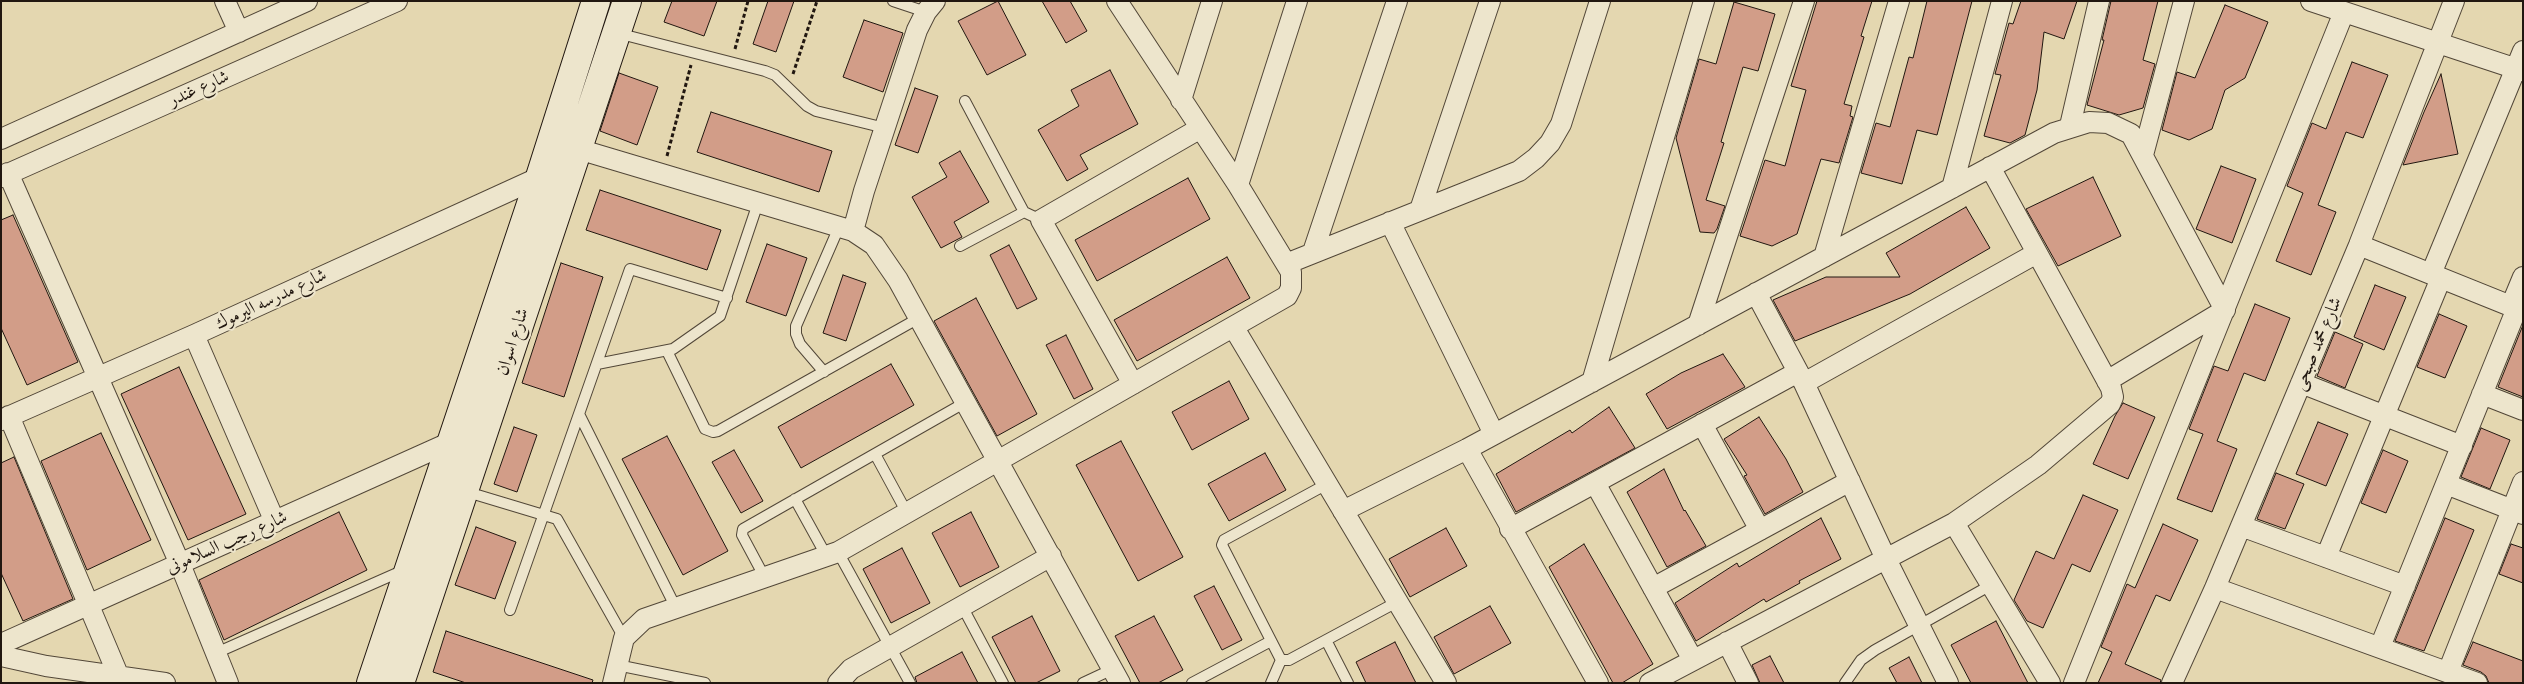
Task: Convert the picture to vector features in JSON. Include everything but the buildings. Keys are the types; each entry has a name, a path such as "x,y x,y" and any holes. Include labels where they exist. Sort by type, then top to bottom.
{"street":[{"path":"225,1 239,32"},
{"name":"شارع غندر","path":"1,139 308,1"},
{"name":"شارع غندر","path":"5,175 397,1"},
{"name":"شارع اسوان","path":"371,683 453,441 596,1"},
{"name":"شارع اسوان","path":"400,683 627,1"},
{"path":"615,674 624,638 644,619 832,555 1234,328 1287,296 1293,280 1286,264 1238,185 1199,129 1117,1"},
{"path":"1181,100 1212,1"},
{"path":"1238,185 1297,1"},
{"path":"1313,252 1397,1"},
{"path":"1420,210 1490,1"},
{"path":"1286,264 1519,170 1536,158 1550,143 1561,124 1600,1"},
{"path":"1592,382 1704,1"},
{"path":"1698,325 1804,1"},
{"path":"1824,257 1898,1"},
{"path":"1952,188 2002,1"},
{"path":"2070,126 2099,1"},
{"path":"2143,155 2184,1"},
{"path":"2311,1 2438,43 2520,64 2436,276 2384,416 2326,557"},
{"name":"شارع محمد صبحى","path":"2172,683 2215,588 2359,246 2454,1"},
{"path":"846,229 885,128 917,30 930,7"},
{"path":"2074,683 2344,12"},
{"path":"1343,511 1467,449 1990,167 2070,126 2089,122 2108,123 2131,134 2225,310"},
{"path":"1134,384 1033,216 1199,129"},
{"path":"578,149 846,229 874,245 883,254 1117,676"},
{"path":"1650,683 1954,523 2038,465 2110,404 2113,397 2107,381 1990,167"},
{"path":"5,175 98,377 180,564 228,683"},
{"name":"شارع مدرسه اليرموك","path":"5,418 194,336 540,177"},
{"path":"1390,222 1494,434"},
{"path":"2359,246 2517,308"},
{"path":"1510,529 1702,424 1801,378 2037,253"},
{"path":"2380,647 2517,308 2523,278"},
{"path":"1756,293 1801,378 1886,559 1948,683"},
{"path":"2107,381 2225,310"},
{"path":"1234,328 1446,683"},
{"path":"194,336 275,522"},
{"path":"2301,383 2462,446"},
{"path":"2482,394 2523,410"},
{"path":"5,418 90,604 119,677"},
{"path":"1702,424 1760,530"},
{"name":"شارع رجب السلامونى","path":"1,644 453,441"},
{"path":"1467,449 1510,529 1598,683"},
{"path":"1653,588 1850,481"},
{"path":"2448,672 2517,512 2523,482"},
{"path":"1595,483 1693,660"},
{"path":"2446,484 2517,512"},
{"path":"1954,523 2050,683"},
{"path":"2241,526 2405,586"},
{"path":"838,683 851,669 1051,556"},
{"path":"2215,588 2477,683"},
{"path":"1727,642 1748,683"},
{"path":"1,656 46,666 165,683"}],"lane":[{"path":"893,1 930,7"},
{"path":"616,33 775,75 807,106 816,111 885,128"},
{"path":"960,246 1033,216 965,101"},
{"path":"597,364 667,351 680,346 720,316 758,203"},
{"path":"824,372 800,344 796,334 796,326 846,229"},
{"path":"510,610 630,270 727,298"},
{"path":"667,351 705,429 718,432 919,318"},
{"path":"765,578 742,532 795,499 966,402"},
{"path":"579,414 676,608"},
{"path":"875,454 906,513"},
{"path":"1281,660 1222,545 1224,540 1327,484"},
{"path":"464,491 544,514 561,522 624,638"},
{"path":"795,499 890,647 910,683"},
{"path":"216,653 409,568"},
{"path":"1845,683 1861,660 1991,585"},
{"path":"1281,660 1289,660 1398,602"},
{"path":"962,606 1003,683"},
{"path":"1326,640 1348,683"},
{"path":"1192,683 1271,641"},
{"path":"1271,683 1281,660"},
{"path":"615,674 704,683"},
{"path":"1083,683 1117,676"}],"path":[{"path":"731,62 748,1"},
{"path":"789,88 817,1"},
{"path":"663,174 694,53"}]}
